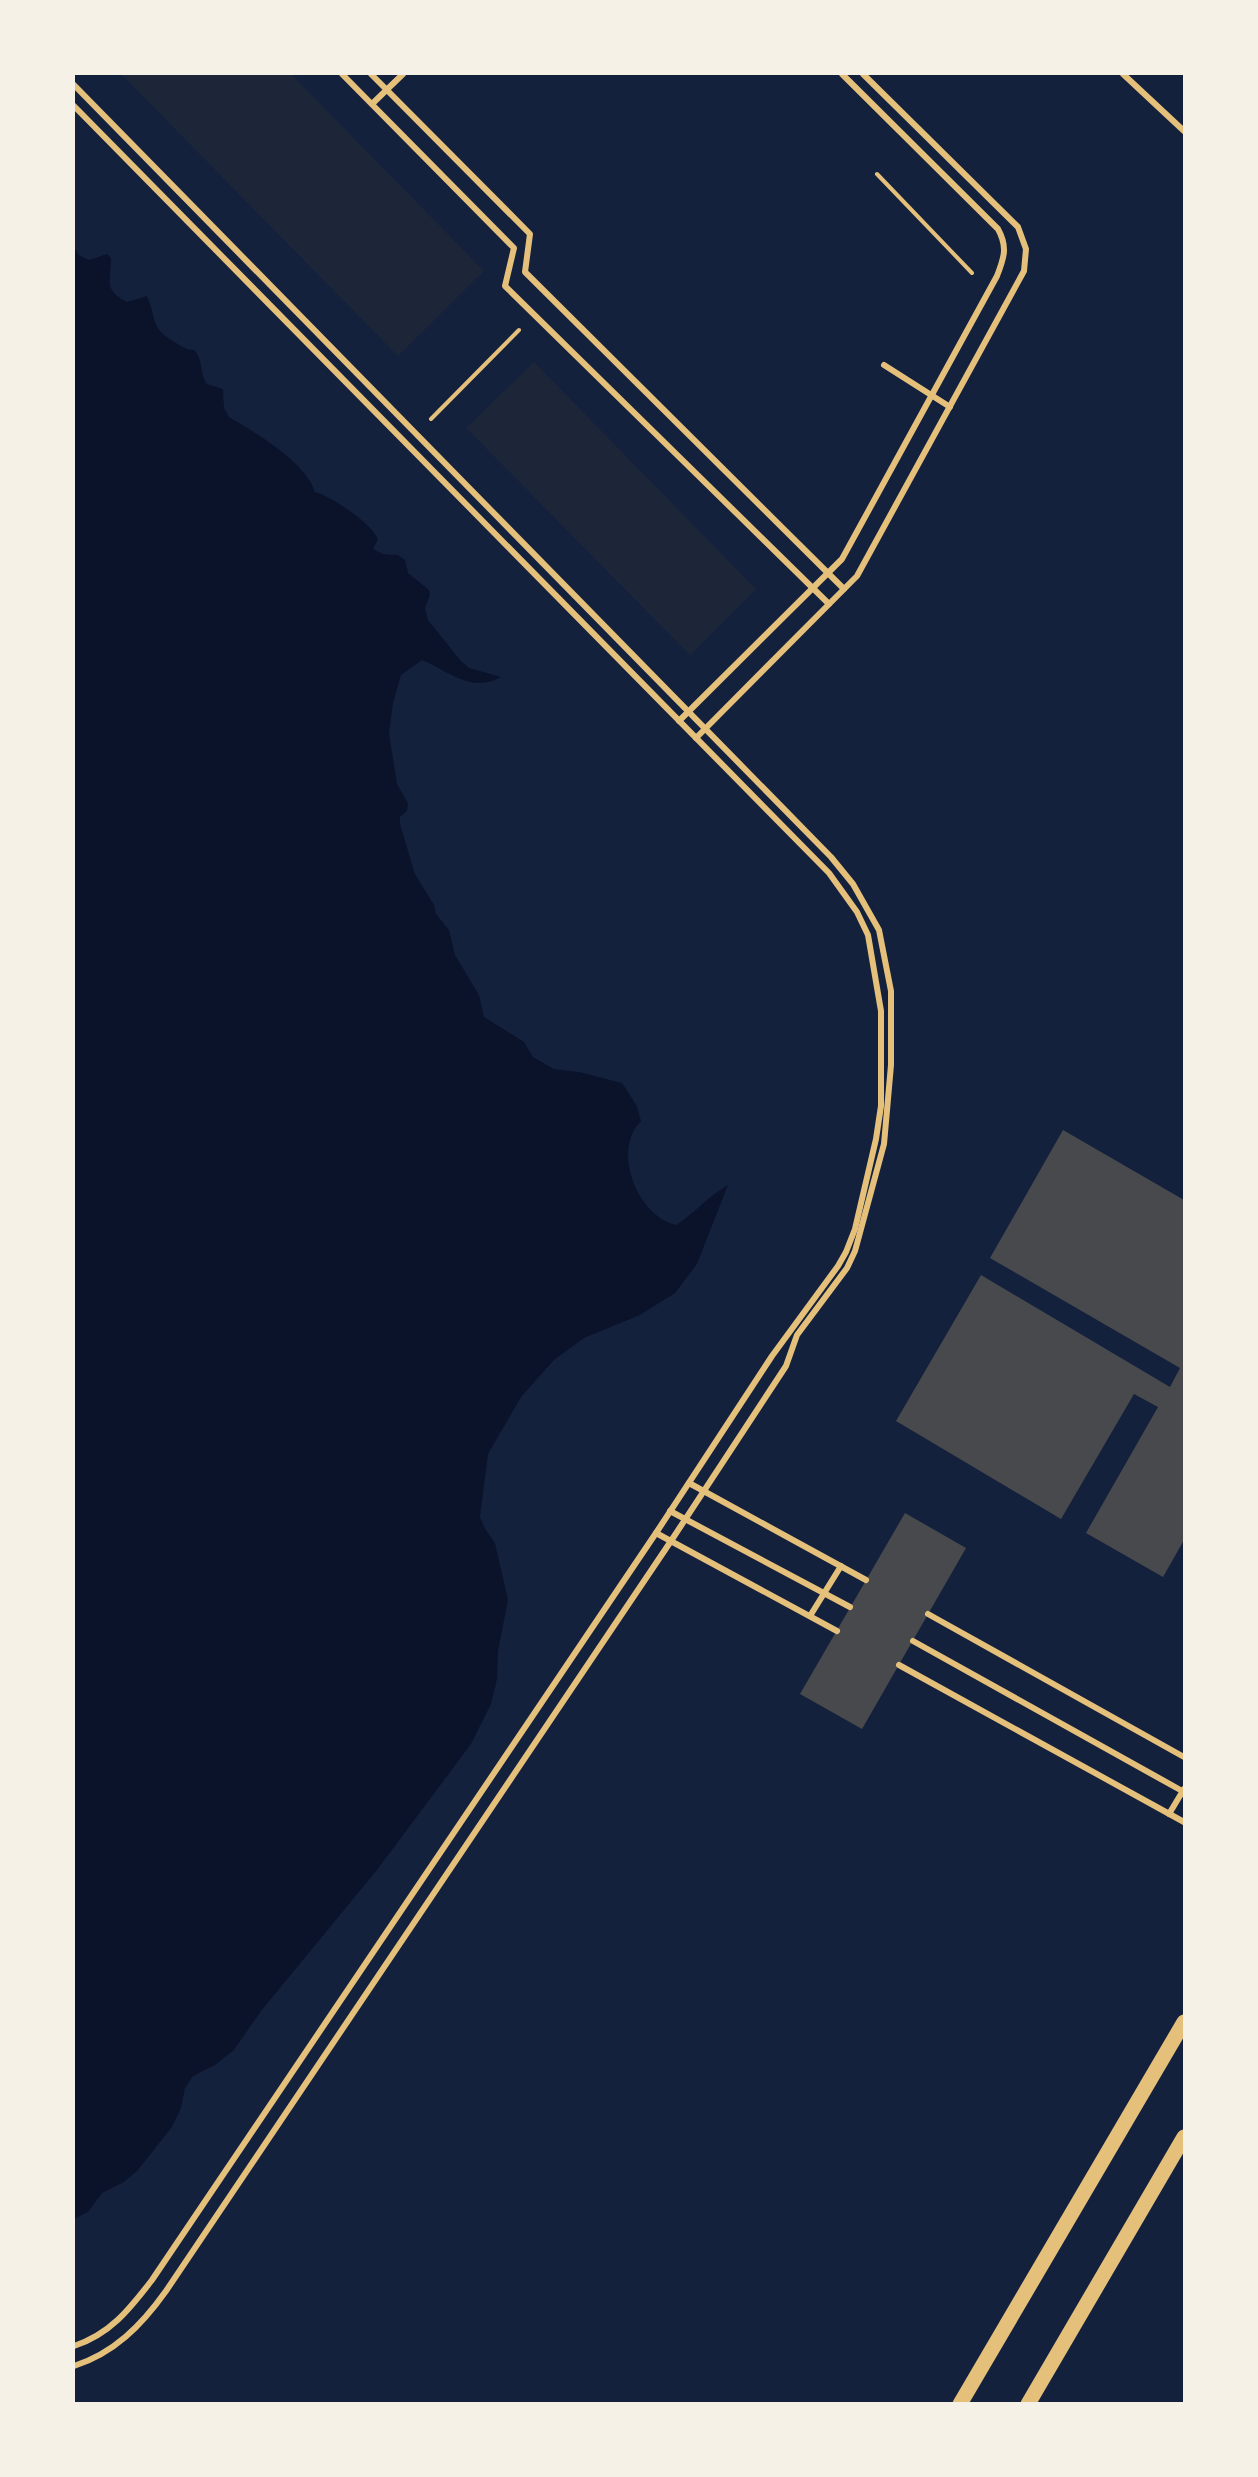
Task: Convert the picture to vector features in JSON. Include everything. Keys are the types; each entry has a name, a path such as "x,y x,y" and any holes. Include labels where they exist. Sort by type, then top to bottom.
{"main road":[{"path":"960,2403 1185,2022"},
{"path":"1028,2403 1185,2137"}],"street":[{"path":"342,74 514,248 505,286 829,604"},
{"path":"371,74 530,234 525,272 844,589"},
{"path":"372,104 403,74"},
{"path":"679,721 813,589 850,549 989,290 1006,252 1005,240 998,229 842,74"},
{"path":"696,738 857,576 1021,279 1026,260 1023,238 1018,227 863,74"},
{"path":"1124,74 1185,131"},
{"path":"74,85 831,857 868,907 879,930 891,991 891,1065 884,1144 855,1251 846,1268 797,1335 786,1366 705,1491 166,2291 146,2318 113,2348 97,2358 74,2366"},
{"path":"74,106 829,873 857,912 868,935 877,980 883,1060 876,1139 855,1229 846,1252 772,1356 656,1533 152,2280 118,2322 103,2334 74,2346"},
{"path":"884,365 950,407"},
{"path":"689,1483 866,1580"},
{"path":"670,1511 850,1607"},
{"path":"656,1533 837,1631"},
{"path":"810,1616 841,1566"},
{"path":"928,1614 1185,1757"},
{"path":"913,1641 1184,1790 1169,1814"},
{"path":"899,1665 1185,1822"}],"path":[{"path":"877,174 989,290"},
{"path":"416,434 534,315"}],"shaded area":[{"path":"121,74 291,74 484,271 398,356"},
{"path":"74,247 79,255 89,260 107,254 111,258 111,289 119,298 127,302 147,296 158,328 162,333 183,347 194,350 199,358 207,384 223,389 224,408 229,417 291,459 310,481 315,492 360,518 378,539 373,549 383,554 398,555 405,560 408,573 429,590 430,595 425,608 428,620 460,660 469,668 501,677 490,682 470,682 422,660 401,675 393,703 389,733 397,784 408,803 407,811 400,817 400,824 415,874 434,905 436,914 449,930 455,955 479,995 484,1017 524,1042 533,1057 554,1069 579,1072 622,1083 637,1106 641,1121 632,1134 628,1149 629,1165 640,1196 650,1210 676,1225 728,1185 697,1264 675,1293 640,1315 584,1338 554,1360 521,1397 488,1454 480,1517 495,1543 508,1600 498,1651 497,1679 491,1704 471,1744 377,1870 261,2011 234,2050 215,2065 193,2076 185,2088 181,2108 172,2127 137,2171 124,2182 102,2193 88,2212 74,2219"},
{"path":"534,362 756,589 690,655 466,428"}],"building":[{"path":"1063,1130 1184,1200 1184,1540 1163,1577 1086,1533 1158,1407 1134,1394 1061,1519 896,1421 981,1275 1170,1387 1180,1368 990,1258"},
{"path":"905,1513 966,1548 862,1729 800,1694"}]}
